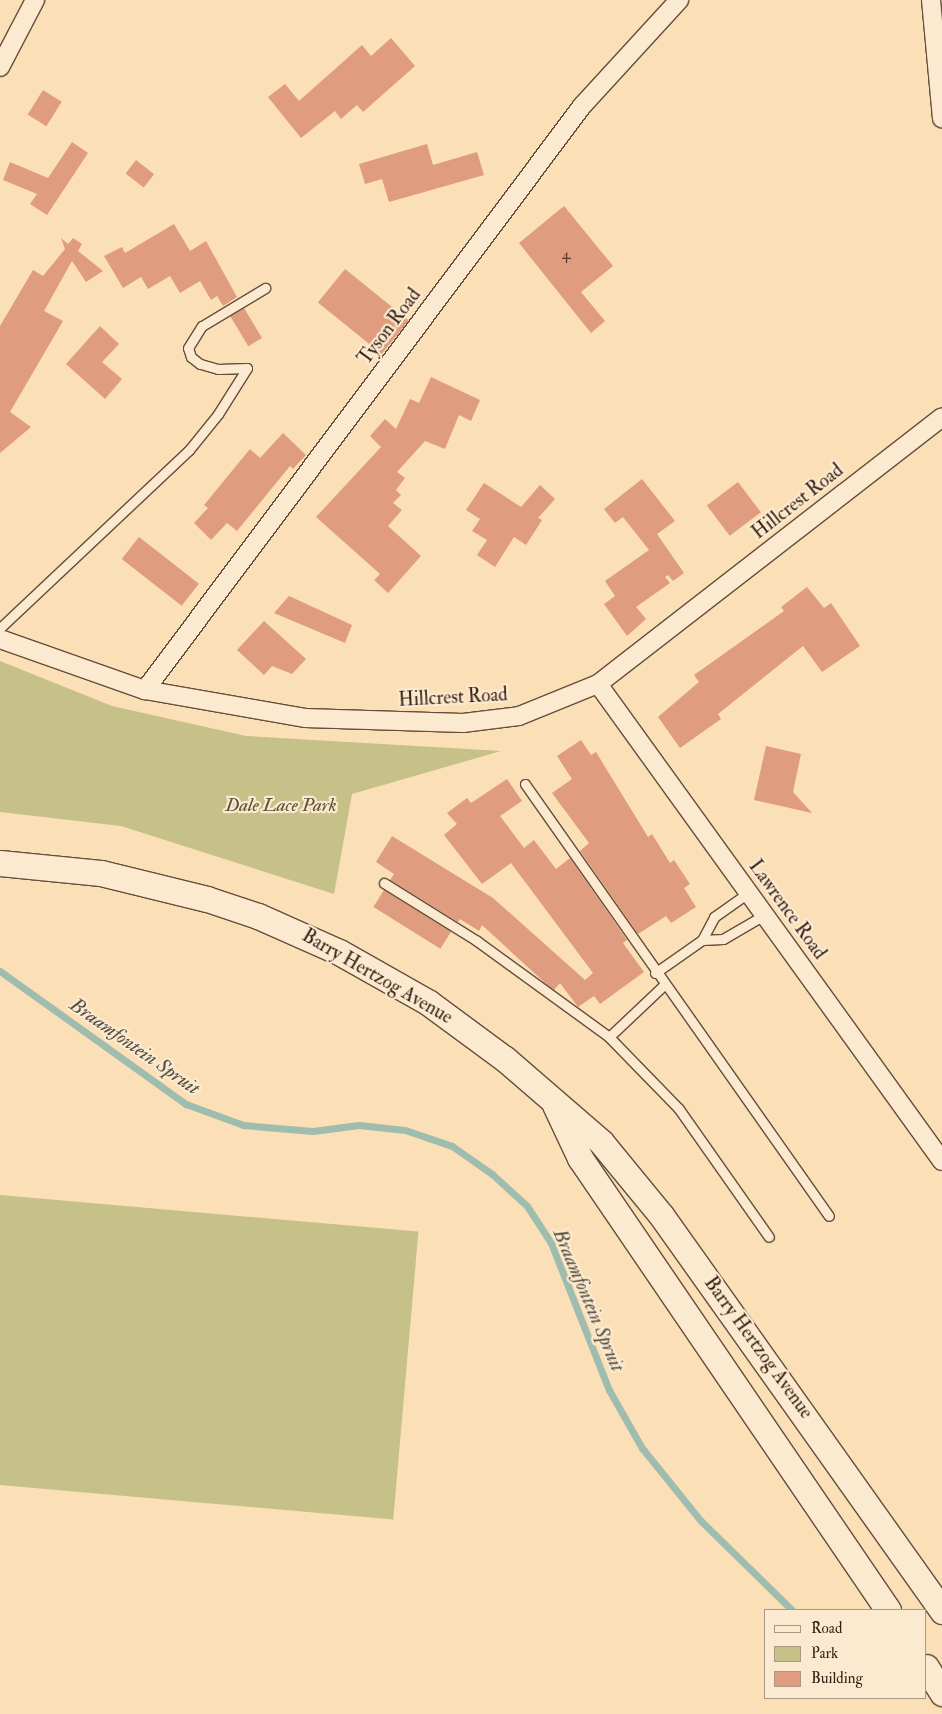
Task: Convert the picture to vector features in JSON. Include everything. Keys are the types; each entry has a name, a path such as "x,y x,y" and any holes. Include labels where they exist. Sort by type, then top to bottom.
{"main road":[{"name":"Barry Hertzog Avenue","path":"0,862 101,873 207,899 301,933 430,1003 505,1059 601,1142 661,1215 942,1611"},
{"name":"Barry Hertzog Avenue","path":"554,1103 580,1158 887,1609"},
{"path":"927,1669 942,1693"}],"street":[{"path":"0,67 35,0"},
{"name":"Tyson Road","path":"145,690 582,106 679,0"},
{"path":"931,0 942,118"},
{"name":"Hillcrest Road","path":"0,638 145,690 305,718 454,723 519,716 598,684 942,417"},
{"name":"Lawrence Road","path":"598,684 942,1161"}],"lane":[{"path":"0,628 189,450 218,414 247,368 218,369 200,364 191,357 188,348 202,326 265,288"},
{"path":"525,784 655,973 829,1216"},
{"path":"384,883 477,941 609,1037 679,1109 769,1237"},
{"path":"655,973 702,940 714,917 748,893"},
{"path":"702,940 723,939 764,915"},
{"path":"609,1037 664,985"}],"green space":[{"name":"Dale Lace Park","path":"0,661 112,706 246,736 501,751 352,794 334,894 121,826 0,812"},
{"path":"0,1195 418,1232 393,1520 0,1485"}],"building":[{"path":"391,38 415,66 363,112 357,105 341,119 335,111 301,138 268,97 285,84 299,101 362,45 371,56"},
{"path":"43,90 62,102 46,126 28,115"},
{"path":"72,142 88,153 47,215 30,204 37,194 3,180 10,162 48,178"},
{"path":"427,144 433,165 477,152 484,175 389,202 382,179 365,184 359,164"},
{"path":"136,160 154,174 144,188 126,173"},
{"path":"564,206 613,266 581,292 605,321 591,333 519,243"},
{"path":"174,224 190,251 206,241 237,297 223,306 217,296 211,300 200,281 180,293 170,276 148,289 141,277 123,288 104,256 122,247 125,253"},
{"path":"61,238 68,244 73,238 82,244 78,251 103,271 86,282 72,261 44,311 63,321 10,412 31,427 0,453 0,326 33,270 43,276 65,249"},
{"path":"345,269 409,321 382,354 318,302"},
{"path":"244,308 262,338 248,346 230,316"},
{"path":"100,326 119,344 102,362 122,379 105,399 66,364"},
{"path":"431,377 480,400 471,421 459,415 445,449 425,441 397,472 405,478 396,490 401,495 393,503 402,510 388,526 421,556 388,593 374,580 380,574 316,517 381,447 370,436 385,419 396,429 410,399 419,403"},
{"path":"283,433 306,455 293,469 290,466 237,531 227,523 211,540 194,523 208,508 204,505 250,449 260,458"},
{"path":"642,479 675,521 657,534 684,573 673,581 668,575 665,577 670,583 636,607 646,619 627,636 604,604 615,596 605,581 649,550 623,517 615,523 604,509"},
{"path":"738,482 761,512 730,536 707,505"},
{"path":"484,483 521,507 540,485 555,499 538,518 542,520 526,545 514,537 495,567 477,555 487,540 472,531 480,519 466,510"},
{"path":"139,537 199,584 182,606 122,559"},
{"path":"807,587 824,608 831,603 860,646 822,672 803,646 718,714 721,719 680,748 658,717 699,682 694,675 784,611 781,607"},
{"path":"289,596 352,625 345,643 274,613"},
{"path":"264,621 306,659 292,674 272,666 264,675 237,650"},
{"path":"581,740 591,755 596,752 648,837 652,834 670,863 674,860 690,884 684,888 696,907 671,923 666,916 638,934 580,851 589,843 552,793 572,779 557,756"},
{"path":"766,746 801,754 793,792 812,813 754,800"},
{"path":"507,779 522,801 500,816 524,848 534,840 556,869 570,858 627,940 623,943 644,972 600,1004 594,996 578,1007 560,983 554,990 482,925 479,931 460,919 458,922 390,880 394,874 376,862 392,836 493,898 585,980 593,973 511,863 482,884 444,835 457,824 447,813 467,798 471,803"},
{"path":"384,890 451,932 440,949 373,907"}],"waterway":[{"name":"Braamfontein Spruit","path":"0,971 186,1104 243,1125 313,1131 359,1125 405,1130 452,1146 492,1174 527,1206 551,1243 609,1390 642,1448 701,1521 791,1609"}]}
